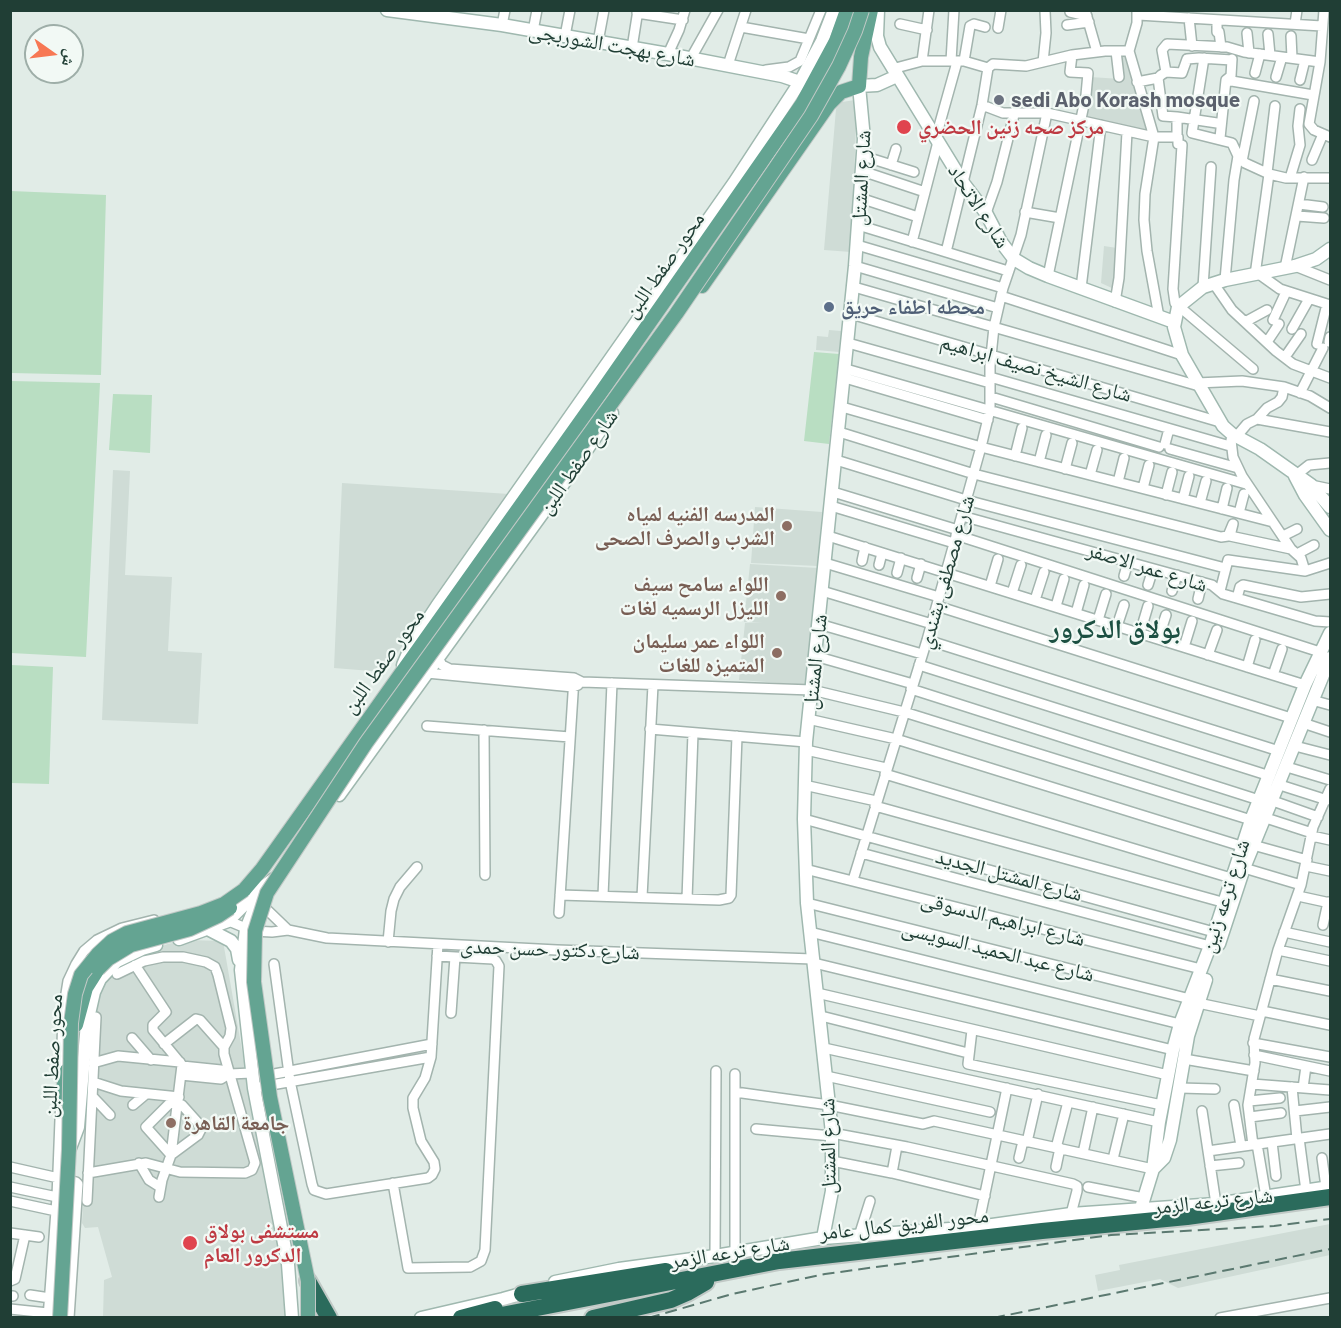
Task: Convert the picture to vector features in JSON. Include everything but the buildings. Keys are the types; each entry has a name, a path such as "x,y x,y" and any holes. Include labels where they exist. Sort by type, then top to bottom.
{"highway":[{"name":"محور الفريق كمال عامر","path":"528,1306 771,1262 1109,1223 1187,1217 1329,1190"},
{"name":"محور الفريق كمال عامر","path":"486,1317 709,1268 854,1259 1143,1227 1218,1221 1330,1205"},
{"path":"461,1317 513,1305 528,1306 593,1281 709,1268 787,1254 811,1257"},
{"path":"593,1317 671,1300 687,1293 709,1268"},
{"path":"308,1281 329,1317"}],"main road":[{"name":"محور صفط اللبن","path":"52,1316 69,1149 73,1004 78,984 86,968 112,941 127,933 201,913 224,904 244,890 262,869 604,388 802,104 836,41 847,10"},
{"name":"محور صفط اللبن","path":"308,1317 308,1281 270,1097 257,1006 253,963 255,931 260,910 272,882 366,743 676,314 819,103 855,31 862,10"},
{"path":"676,314 697,294 836,96 845,89 859,86 861,57 871,10"},
{"path":"61,1099 82,999 91,978 99,974 119,951 131,945 190,929 218,916 236,902 244,890"}],"street":[{"name":"شارع بهجت الشوربجى","path":"387,10 472,16 502,26 691,58 782,76 800,82"},
{"path":"502,26 505,10"},
{"path":"533,31 537,10"},
{"path":"565,36 570,10"},
{"path":"598,42 604,10"},
{"path":"691,58 718,10"},
{"path":"728,65 746,10"},
{"path":"759,71 793,66 800,61 821,10"},
{"path":"399,675 417,636 734,183 800,82 822,41 834,10"},
{"name":"شارع صفط اللبن","path":"228,921 260,894 286,867 592,444 624,394 668,316 813,100 837,55 856,10"},
{"name":"شارع الاتحاد","path":"878,10 878,42 964,184 986,213 1001,242 1014,258 1029,268 1048,276 1174,322"},
{"path":"922,61 929,10"},
{"path":"954,10 958,62"},
{"path":"998,28 1001,10"},
{"path":"1254,10 1254,22"},
{"path":"1269,10 1269,22"},
{"path":"1295,24 1297,10"},
{"path":"1043,62 1046,33 1045,11"},
{"path":"632,48 638,12 684,15 668,54"},
{"path":"1070,12 1087,16"},
{"path":"1159,317 1144,220 1145,194 1154,137 1128,51 1137,13 1189,18 1201,15 1254,22 1295,24 1325,18 1310,126 1329,136 1312,160"},
{"path":"1067,25 1087,16"},
{"path":"1087,16 1097,52"},
{"path":"1218,17 1217,32 1221,47"},
{"path":"1189,18 1192,46"},
{"path":"900,24 927,30"},
{"path":"912,242 958,62 970,27 973,24 985,27"},
{"path":"741,27 809,39"},
{"path":"1247,33 1249,53"},
{"path":"1268,34 1270,55"},
{"path":"1291,36 1292,58"},
{"path":"1217,123 1163,116 1163,47 1167,44 1221,47 1320,62"},
{"path":"1116,51 1119,77"},
{"path":"946,252 964,184 988,68 993,64 1026,66 1072,55 1128,51"},
{"path":"1255,73 1260,54"},
{"path":"1048,276 1081,120 1088,73 1070,72 1072,55"},
{"path":"1276,77 1282,57"},
{"path":"1137,82 1162,75 1182,73 1185,71 1186,60 1204,58 1232,60 1231,76 1226,80 1220,138"},
{"path":"1204,58 1192,133 1220,138 1232,143 1240,158 1268,173 1290,178 1330,178"},
{"path":"1300,80 1305,60"},
{"path":"859,86 877,85 895,73 922,61 958,62 988,68"},
{"path":"1226,80 1313,95"},
{"name":"شارع المشتل","path":"823,1238 832,1191 832,1135 821,1016 807,903 804,785 809,690 819,624 854,287 864,126 859,86"},
{"path":"1214,284 1234,180 1254,101"},
{"path":"982,105 1003,113 1015,111 1047,113 1127,132 1178,140"},
{"path":"1257,274 1275,105"},
{"path":"1290,178 1300,145 1298,126 1300,109"},
{"path":"986,213 995,188 1015,111"},
{"name":"شارع مصطفى بشندي","path":"853,880 932,624 981,447 991,397 994,327 1008,271 1014,258 1047,113"},
{"path":"1177,117 1178,140 1182,145 1173,289 1175,303 1253,369"},
{"path":"1081,288 1101,125"},
{"path":"1115,302 1119,278 1127,132"},
{"path":"891,165 896,149"},
{"path":"862,156 914,172"},
{"path":"1211,167 1214,284 1225,303 1285,357 1296,365 1330,378"},
{"path":"862,171 925,192"},
{"path":"1290,267 1304,177"},
{"path":"860,198 918,217"},
{"path":"1299,204 1323,207"},
{"path":"1025,212 1060,218"},
{"path":"1297,216 1323,218"},
{"path":"858,225 1008,271"},
{"path":"857,245 1002,292 1182,355"},
{"path":"1305,571 1302,560 1245,489 1238,468 1233,439 1220,422 1182,355 1174,322 1178,307 1214,284 1290,267 1329,252"},
{"path":"855,266 998,309"},
{"path":"1290,267 1330,280"},
{"path":"1257,274 1286,292 1329,305 1325,343 1300,393"},
{"path":"854,287 1198,385 1242,381 1284,387 1330,408"},
{"path":"1267,342 1286,292"},
{"path":"1285,357 1309,299"},
{"path":"1245,322 1267,310"},
{"name":"شارع الشيخ نصيف ابراهيم","path":"851,314 1220,422"},
{"path":"848,343 1169,429 1233,439 1260,449 1295,476 1311,485 1330,489"},
{"path":"845,374 1245,489"},
{"path":"1233,439 1247,424 1257,419 1261,413 1282,398 1284,387"},
{"path":"991,397 1238,468"},
{"path":"842,407 981,447 1273,522"},
{"path":"1257,419 1330,432"},
{"path":"1015,456 1022,428"},
{"path":"1165,446 1169,429"},
{"path":"839,432 974,474 1223,537 1228,536 1245,489"},
{"path":"1039,462 1046,435"},
{"path":"1065,469 1072,443"},
{"path":"1090,475 1097,450"},
{"path":"1118,482 1124,458"},
{"path":"836,460 966,500 1225,567"},
{"path":"1295,476 1309,465 1330,463"},
{"path":"1143,488 1149,465"},
{"path":"1166,495 1172,472"},
{"path":"1183,499 1189,476"},
{"path":"1295,476 1305,495 1330,530"},
{"path":"1200,503 1206,481"},
{"path":"1311,485 1330,507"},
{"path":"1222,509 1227,488"},
{"path":"833,492 956,536 1325,655"},
{"path":"831,506 956,536"},
{"name":"شارع عمر الاصفر","path":"962,516 1202,582 1237,598 1315,621 1330,622"},
{"path":"1233,524 1230,536 1294,551 1314,545"},
{"path":"1283,536 1298,529"},
{"path":"828,536 1305,685"},
{"path":"862,561 865,547"},
{"path":"879,566 882,553"},
{"path":"897,573 901,558"},
{"path":"990,586 998,559"},
{"path":"1220,591 1225,567 1227,561 1230,560 1305,571 1330,563"},
{"path":"1125,576 1128,562"},
{"path":"825,563 1330,732"},
{"path":"917,578 921,564"},
{"path":"1012,592 1021,565"},
{"path":"1148,585 1153,569"},
{"path":"1035,600 1044,572"},
{"path":"1172,591 1177,575"},
{"path":"1056,606 1064,579"},
{"path":"1198,599 1202,582"},
{"path":"1076,613 1084,585"},
{"path":"1237,598 1240,587 1243,585 1301,597 1330,594"},
{"path":"822,591 932,624"},
{"path":"1098,620 1106,594"},
{"path":"1118,626 1124,605"},
{"path":"1140,633 1148,606"},
{"path":"1158,639 1166,615"},
{"path":"1184,647 1192,621"},
{"path":"819,624 922,654"},
{"path":"1208,655 1216,630"},
{"name":"شارع ترعه زنين","path":"1143,1203 1153,1169 1162,1105 1180,1024 1194,1000 1244,868 1251,820 1279,751 1327,673 1325,655 1330,633"},
{"path":"927,640 1279,751"},
{"path":"1246,667 1255,640"},
{"path":"1273,675 1282,649"},
{"name":"شارع ترعه زنين","path":"1153,1169 1167,1153 1176,1114 1194,1000 1222,902 1247,845 1266,818 1280,786 1295,746 1297,721 1305,685 1325,655"},
{"path":"815,656 1259,800"},
{"path":"438,658 442,665 450,669 494,670 576,682"},
{"path":"919,665 1270,776"},
{"path":"427,673 612,684 809,690 904,712 1251,820"},
{"path":"559,913 570,737 576,682"},
{"path":"603,896 612,684"},
{"path":"642,897 652,685"},
{"path":"1312,700 1330,705"},
{"path":"808,719 896,739 1330,871"},
{"path":"427,726 570,737"},
{"path":"650,729 737,736 806,746 1231,878"},
{"path":"484,730 486,875"},
{"path":"687,899 693,733"},
{"path":"560,895 725,900 731,895 737,736"},
{"path":"1295,746 1330,755"},
{"path":"1287,767 1330,780"},
{"path":"804,785 876,803 1222,902"},
{"path":"1280,786 1327,801"},
{"path":"1266,1197 1250,1117 1249,1101 1254,1071 1253,1043 1278,950 1298,896 1312,835 1330,789"},
{"path":"1273,801 1319,816 1330,816"},
{"path":"1266,818 1330,840"},
{"name":"شارع المشتل الجديد","path":"804,819 1214,932"},
{"path":"861,853 1210,946"},
{"path":"388,942 394,898 417,867"},
{"path":"1244,868 1301,885"},
{"name":"شارع ابراهيم الدسوقى","path":"805,869 1202,969"},
{"path":"260,894 288,930"},
{"name":"شارع صفط اللبن","path":"241,970 246,929 260,894"},
{"path":"1298,896 1329,903 1323,925"},
{"name":"شارع عبد الحميد السويسى","path":"807,903 1194,1000 1330,1025"},
{"path":"184,918 226,937 237,949 253,1080 288,1264 292,1317"},
{"name":"شارع دكتور حسن حمدى","path":"52,1316 50,1298 58,1178 63,1012 68,981 84,951 97,940 139,922 156,919 211,918 228,921 262,933 288,930 327,939 813,961 1173,1050"},
{"path":"69,1149 78,1127 89,1006 99,974 129,955 228,921"},
{"path":"810,932 1180,1024"},
{"path":"1284,932 1330,942"},
{"path":"274,964 290,1082 314,1190 326,1194 428,1178 435,1169 434,1162 421,1141 413,1108 414,1098 425,1078 432,1056 438,944"},
{"path":"1278,950 1330,961"},
{"path":"117,974 153,958 173,956 206,962 214,967 231,1028 230,1036 224,1047"},
{"path":"393,1183 407,1267 410,1269 470,1267 481,1261 485,1250 499,966 493,959 437,956"},
{"path":"451,1013 455,957"},
{"path":"135,965 166,1012 152,1028 181,1068 171,1155 159,1192 139,1163"},
{"path":"1270,979 1330,991"},
{"path":"817,993 1168,1075"},
{"path":"821,1016 968,1053"},
{"path":"87,1201 96,1017"},
{"path":"88,1173 139,1163 153,1164 180,1172 245,1173 254,1167 255,1160 229,1074 224,1047 200,1020 196,1019 164,1044"},
{"path":"972,1030 968,1065 1162,1105"},
{"path":"132,1038 151,1060"},
{"path":"1253,1043 1330,1057"},
{"path":"253,1080 432,1044"},
{"path":"824,1048 1159,1122"},
{"path":"1254,1055 1330,1071"},
{"path":"93,1063 115,1056 151,1060 221,1079 229,1074 253,1080 290,1082 432,1056"},
{"path":"1184,1059 1254,1071"},
{"path":"1306,1066 1297,1088 1295,1111 1306,1191"},
{"path":"709,1268 716,1071"},
{"path":"735,1074 735,1253"},
{"path":"826,1076 990,1112"},
{"path":"93,1082 121,1091 179,1099 201,1130 198,1135 171,1155"},
{"path":"1252,1084 1330,1090"},
{"path":"978,1227 1007,1088"},
{"path":"1180,1088 1215,1089"},
{"path":"735,1092 829,1105 923,1124 934,1121 1153,1169"},
{"path":"133,1105 146,1094"},
{"path":"1019,1158 1038,1094"},
{"path":"93,1097 110,1115"},
{"path":"1249,1101 1280,1098"},
{"path":"171,1155 146,1127 169,1104 179,1099"},
{"path":"1056,1167 1068,1102"},
{"path":"1234,1105 1241,1146"},
{"path":"1083,1153 1093,1107"},
{"path":"1295,1111 1330,1107"},
{"path":"1202,1111 1216,1204"},
{"path":"1250,1117 1281,1113"},
{"path":"1113,1159 1124,1114"},
{"path":"756,1129 832,1135 897,1146 1077,1186 1071,1214"},
{"path":"1208,1151 1330,1134"},
{"path":"1272,1142 1276,1176"},
{"path":"892,1173 897,1146"},
{"path":"1322,1158 1329,1190"},
{"path":"832,1161 985,1196"},
{"path":"1210,1166 1239,1163"},
{"path":"10,1167 78,1183 69,1317"},
{"path":"10,1187 57,1197"},
{"path":"1088,1187 1143,1203"},
{"name":"شارع ترعه الزمر","path":"709,1268 735,1253 823,1238 978,1227 1143,1203 1216,1204 1306,1191 1329,1190"},
{"path":"10,1201 56,1211"},
{"path":"859,1236 870,1201"},
{"path":"10,1233 39,1237"},
{"path":"10,1281 15,1279 25,1235"},
{"path":"30,1295 50,1298"},
{"path":"1220,1317 1330,1298"},
{"path":"420,1317 528,1306"},
{"path":"10,1309 52,1316"}],"shaded area":[{"path":"1128,55 1151,135 1083,120 1090,77 1121,79 1119,56"},
{"path":"857,101 851,252 824,250 836,109 842,102"},
{"path":"1104,246 1117,248 1114,289 1101,283"},
{"path":"829,330 841,331 839,352 816,350 817,336 828,337"},
{"path":"113,470 130,471 125,575 172,577 168,651 202,653 198,724 102,720"},
{"path":"342,483 509,494 384,672 334,668"},
{"name":"المدرسه الفنيه لمياه الشرب والصرف الصحى","path":"755,507 822,512 818,566 751,563"},
{"path":"750,564 818,568 808,685 739,680 745,623 762,623 744,622"},
{"name":"جامعة القاهرة","path":"187,940 223,941 265,1182 292,1317 103,1317 104,1280 112,1277 98,1227 85,1228 82,1223 93,1031 98,999 108,974 132,956"},
{"path":"1330,1224 1330,1255 1178,1288 1160,1279 1098,1291 1095,1275 1120,1270 1119,1265"}],"green space":[{"path":"11,191 106,195 101,375 11,373"},
{"path":"814,352 839,354 829,444 804,441"},
{"path":"11,381 100,383 86,657 11,653"},
{"path":"113,394 152,395 150,453 109,450"},
{"path":"11,665 53,667 49,784 11,783"}],"railway":[{"path":"648,1318 732,1294 825,1274 1111,1235 1274,1226 1330,1219"},
{"path":"993,1318 1330,1249"}],"place":[{"name":"sedi Abo Korash mosque","path":"999,100"},
{"name":"مركز صحه زنين الحضري","path":"904,127"},
{"name":"محطه اطفاء حريق","path":"829,307"},
{"name":"المدرسه الفنيه لمياه الشرب والصرف الصحى","path":"787,526"},
{"name":"اللواء سامح سيف الليزل الرسميه لغات","path":"781,596"},
{"name":"اللواء عمر سليمان المتميزه للغات","path":"777,653"},
{"name":"جامعة القاهرة","path":"171,1123"},
{"name":"مستشفى بولاق الدكرور العام","path":"190,1243"}],"district":[{"name":"بولاق الدكرور","path":"1115,629"}]}
